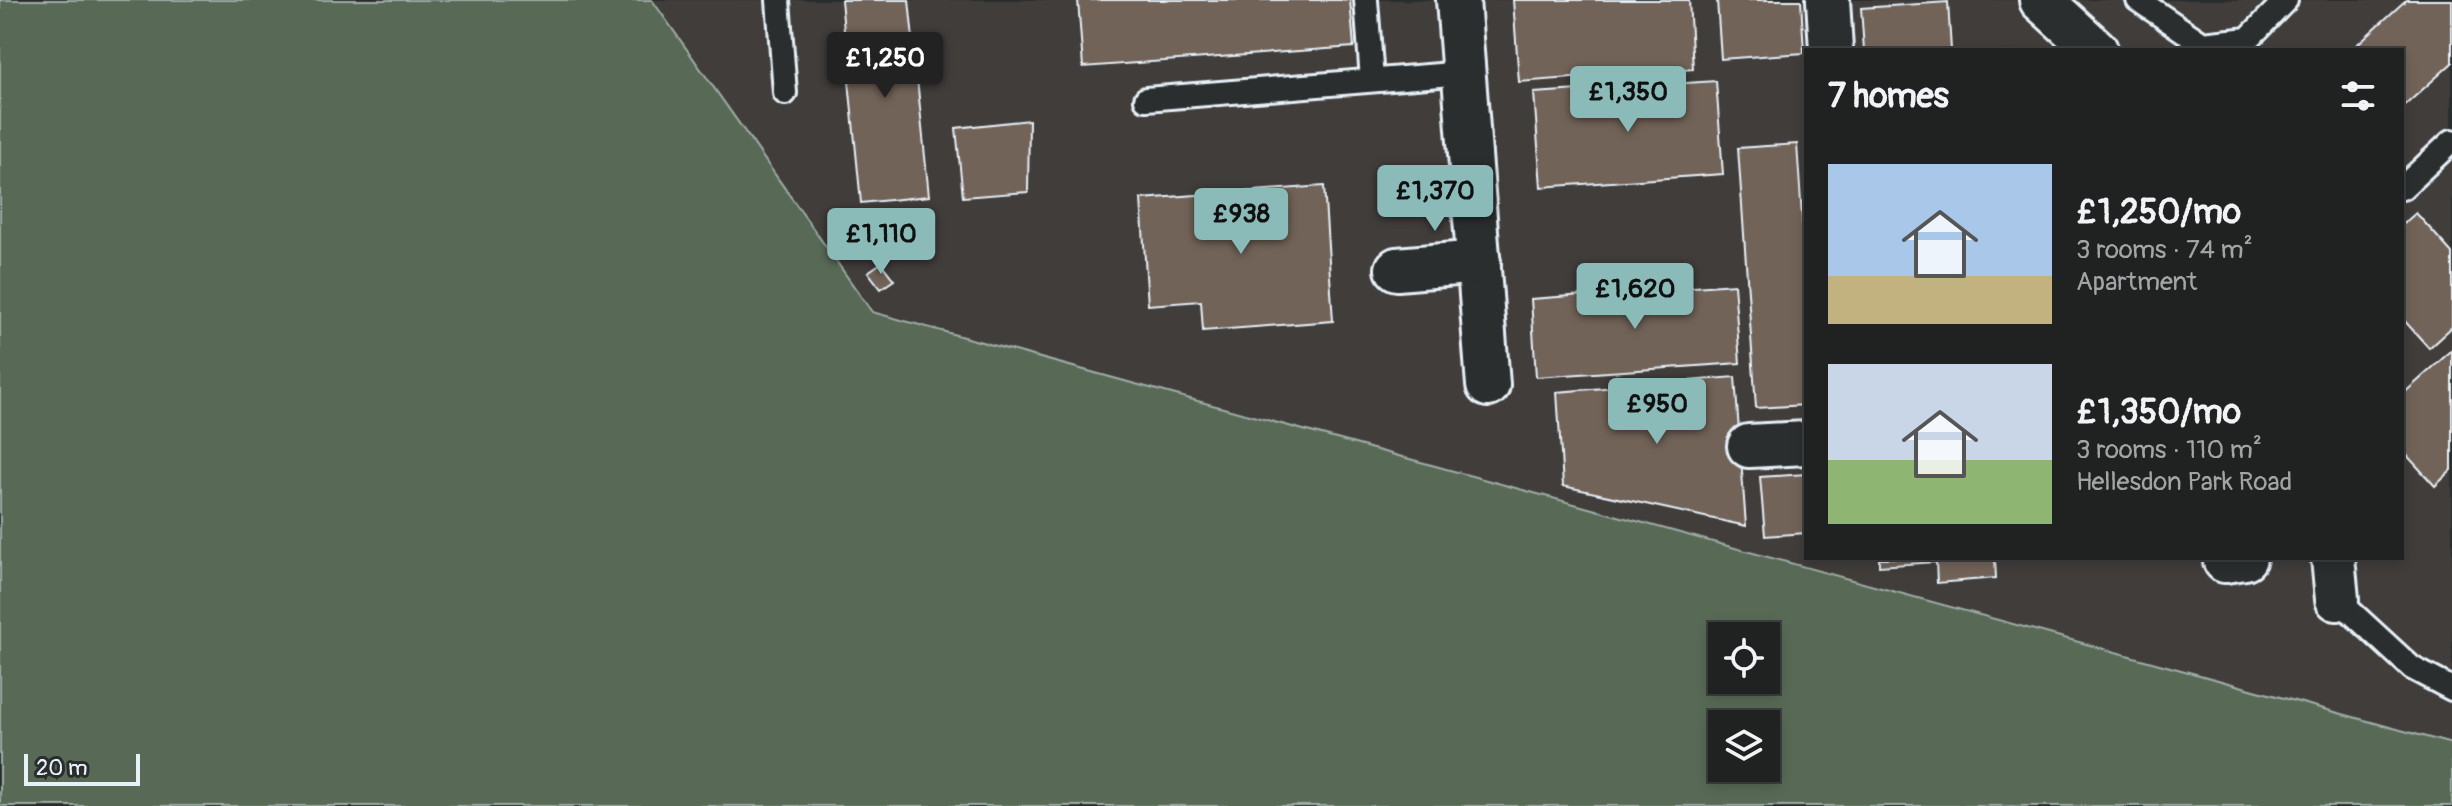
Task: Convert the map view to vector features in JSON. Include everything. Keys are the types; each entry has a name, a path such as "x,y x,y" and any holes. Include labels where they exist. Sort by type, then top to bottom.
{"street":[{"path":"1458,0 1488,385"},
{"path":"1828,0 1831,48"},
{"path":"2041,0 2094,48"},
{"path":"1397,269 1479,262"},
{"path":"1749,446 1804,443"},
{"path":"2333,560 2337,599"}],"lane":[{"path":"778,0 785,93"},
{"path":"1366,0 1372,80"},
{"path":"2138,0 2203,44 2248,39 2286,0"},
{"path":"1146,99 1464,73"},
{"path":"2404,186 2452,141"},
{"path":"2337,599 2412,668 2452,689"}],"shaded area":[{"path":"652,0 2452,0 2452,744 871,312"}],"green space":[{"path":"0,0 652,0 872,312 2452,744 2452,806 0,806"}],"building":[{"path":"841,0 909,0 929,196 861,203"},
{"path":"1078,0 1350,0 1354,47 1083,67"},
{"path":"1513,0 1689,0 1693,69 1519,82"},
{"path":"1717,0 1801,0 1804,53 1721,59"},
{"path":"2406,0 2452,0 2452,63 2404,106 2404,48 2353,48"},
{"path":"1948,2 1951,48 1864,48 1861,8"},
{"path":"1716,81 1723,174 1541,187 1534,93"},
{"path":"1029,120 1028,192 963,197 956,128"},
{"path":"1797,144 1804,247 1804,405 1756,408 1738,148"},
{"path":"1324,186 1333,321 1203,331 1201,301 1148,305 1141,199"},
{"path":"2416,213 2452,253 2452,327 2429,348 2404,320 2404,223"},
{"path":"881,263 894,280 881,289 868,272"},
{"path":"1734,284 1740,363 1536,377 1531,299"},
{"path":"2452,350 2452,470 2435,486 2404,452 2404,393"},
{"path":"1735,377 1746,526 1563,486 1557,392"},
{"path":"1804,474 1804,533 1765,536 1760,477"},
{"path":"1879,560 1995,560 1996,578 1937,583 1936,562 1879,566"}]}
